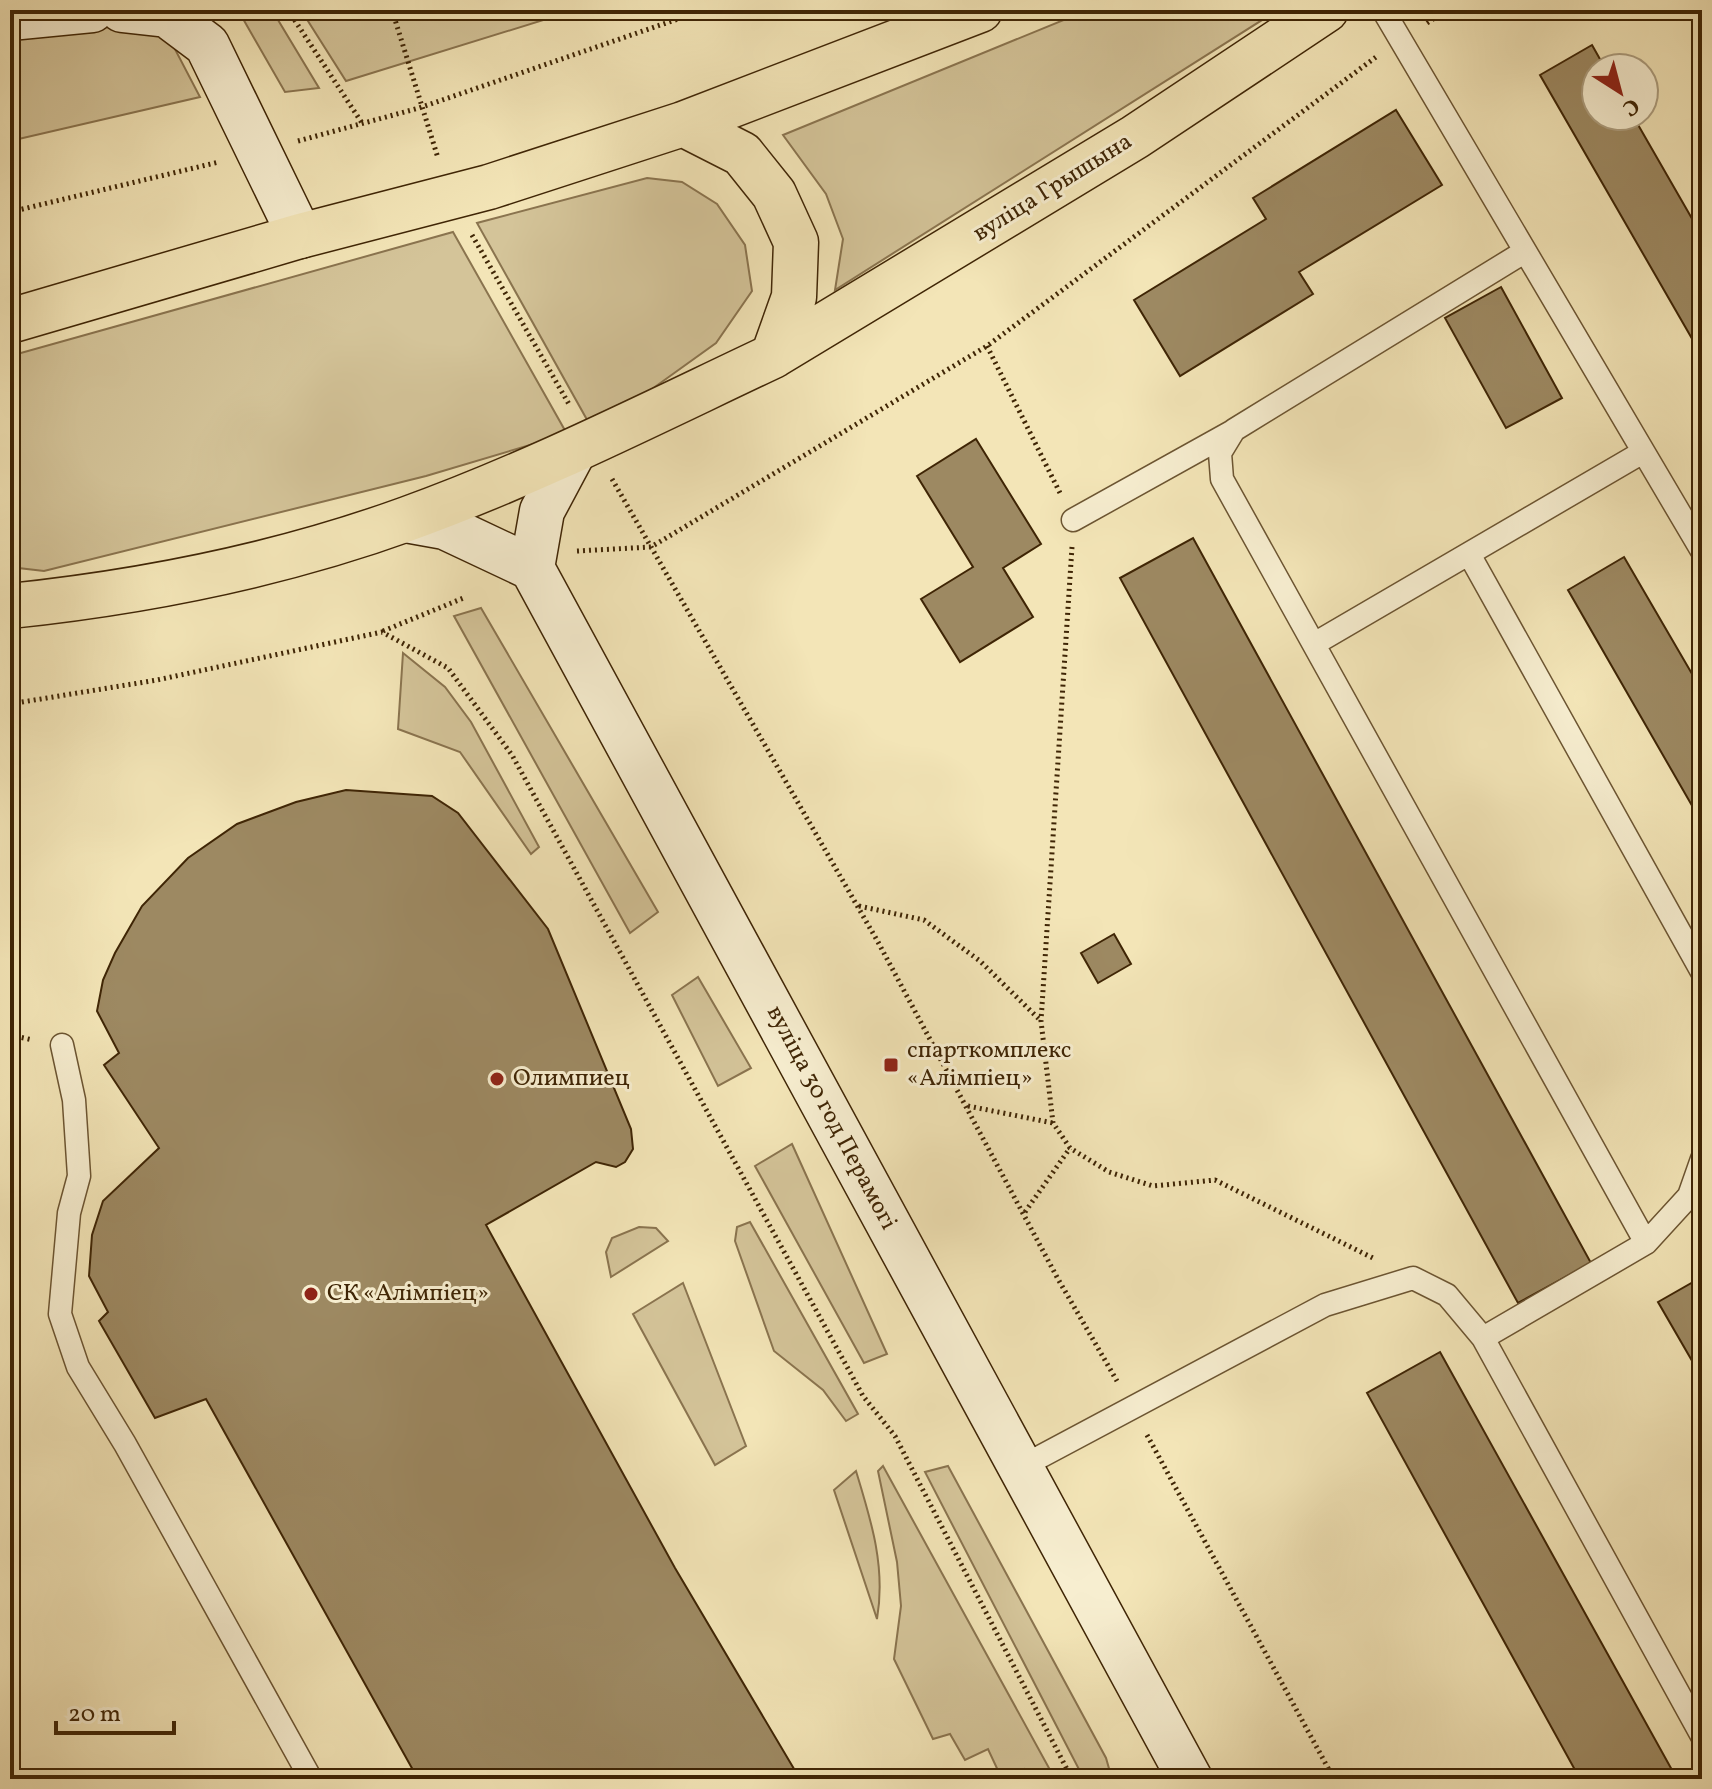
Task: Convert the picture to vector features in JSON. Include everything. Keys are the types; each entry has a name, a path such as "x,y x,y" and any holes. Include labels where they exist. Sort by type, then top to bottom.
{"main road":[{"path":"13,319 300,236 489,187 683,124 980,10"},
{"name":"вуліца Грышына","path":"10,606 112,595 262,561 406,520 574,451 773,356 1135,137 1326,10"},
{"path":"683,124 742,154 774,194 796,242 794,297 773,356"}],"street":[{"path":"10,18 92,10"},
{"path":"122,10 166,12 207,45 300,236"},
{"path":"406,520 445,527 550,560 542,511 574,451"},
{"name":"вуліца 30 год Перамогі","path":"550,560 1019,1468 1190,1779"}],"lane":[{"path":"1383,10 1702,551"},
{"path":"1073,520 1234,430 1524,252"},
{"path":"1234,430 1220,453 1222,479 1646,1243"},
{"path":"1314,644 1643,452"},
{"path":"1469,554 1702,972"},
{"path":"62,1045 74,1100 79,1176 69,1213 60,1314 74,1354 311,1779"},
{"path":"1483,1338 1646,1243 1689,1196 1702,1159"},
{"path":"1019,1468 1325,1305 1413,1278 1447,1295 1483,1338 1702,1736"}],"path":[{"path":"288,10 362,123"},
{"path":"392,10 419,108 442,170"},
{"path":"10,212 261,152 419,108 704,10"},
{"path":"550,560 651,547 987,346 1400,40"},
{"path":"469,230 571,407"},
{"path":"987,346 1073,520 1041,1021 1053,1123 1070,1148 1109,1172 1153,1186 1215,1180 1413,1278"},
{"path":"610,476 858,906 1025,1212 1058,1279 1131,1406 1334,1779"},
{"path":"10,704 157,680 382,632 466,597"},
{"path":"382,632 448,668 512,755 863,1396 895,1436 1072,1779"},
{"path":"858,906 924,920 980,961 1041,1021"},
{"path":"967,1105 1053,1123"},
{"path":"1025,1212 1070,1148"}],"shaded area":[{"path":"238,10 272,10 319,88 285,92"},
{"path":"301,10 564,10 566,13 346,81"},
{"path":"1088,10 1278,10 835,290 843,239 826,194 783,135"},
{"path":"112,14 165,30 200,97 10,141 10,39"},
{"path":"647,178 682,182 717,204 745,245 752,291 716,343 652,389 590,425 477,223"},
{"path":"453,232 567,434 426,476 44,571 10,567 10,356"},
{"path":"481,608 658,912 630,933 454,616"},
{"path":"403,653 445,687 471,722 539,847 531,854 460,752 398,729"},
{"path":"698,977 751,1068 718,1086 672,995"},
{"path":"792,1144 887,1354 864,1363 755,1166"},
{"path":"750,1222 858,1414 846,1421 823,1390 774,1351 735,1241 737,1227"},
{"path":"639,1227 656,1228 668,1241 611,1277 606,1252 612,1238"},
{"path":"683,1283 746,1446 715,1465 633,1314"},
{"path":"883,1466 1055,1779 1029,1779 1024,1769 1001,1777 988,1749 965,1760 950,1734 933,1739 894,1659 901,1606 897,1562 878,1471"},
{"path":"948,1466 1106,1758 1112,1779 1084,1779 925,1472"},
{"path":"856,1471 872,1526 878,1562 877,1619 834,1490"}],"building":[{"path":"1592,45 1596,52 1580,52 1580,132 1642,132 1702,236 1702,356 1540,75"},
{"path":"1396,110 1442,185 1299,272 1313,294 1180,376 1134,300 1266,219 1253,198"},
{"path":"1501,287 1562,398 1506,428 1445,318"},
{"path":"976,439 1041,544 1003,568 1033,617 960,662 921,599 973,567 917,476"},
{"path":"1193,538 1591,1263 1518,1303 1120,578"},
{"path":"1624,557 1702,691 1702,823 1568,590"},
{"name":"СК «Алімпіец»","path":"346,790 432,796 458,813 548,929 631,1129 633,1149 625,1162 616,1167 596,1162 486,1225 675,1568 800,1779 418,1779 206,1399 155,1418 99,1321 108,1312 89,1276 92,1235 103,1201 159,1148 104,1065 119,1053 97,1011 103,980 115,953 142,906 188,858 237,824 296,802"},
{"path":"1114,934 1131,964 1098,983 1081,953"},
{"path":"1702,1277 1702,1378 1658,1302"},
{"path":"1440,1352 1677,1779 1580,1779 1367,1393"}],"place":[{"name":"спарткомплекс «Алімпіец»","path":"891,1065"},
{"name":"Олимпиец","path":"497,1079"},
{"name":"СК «Алімпіец»","path":"311,1294"}]}
